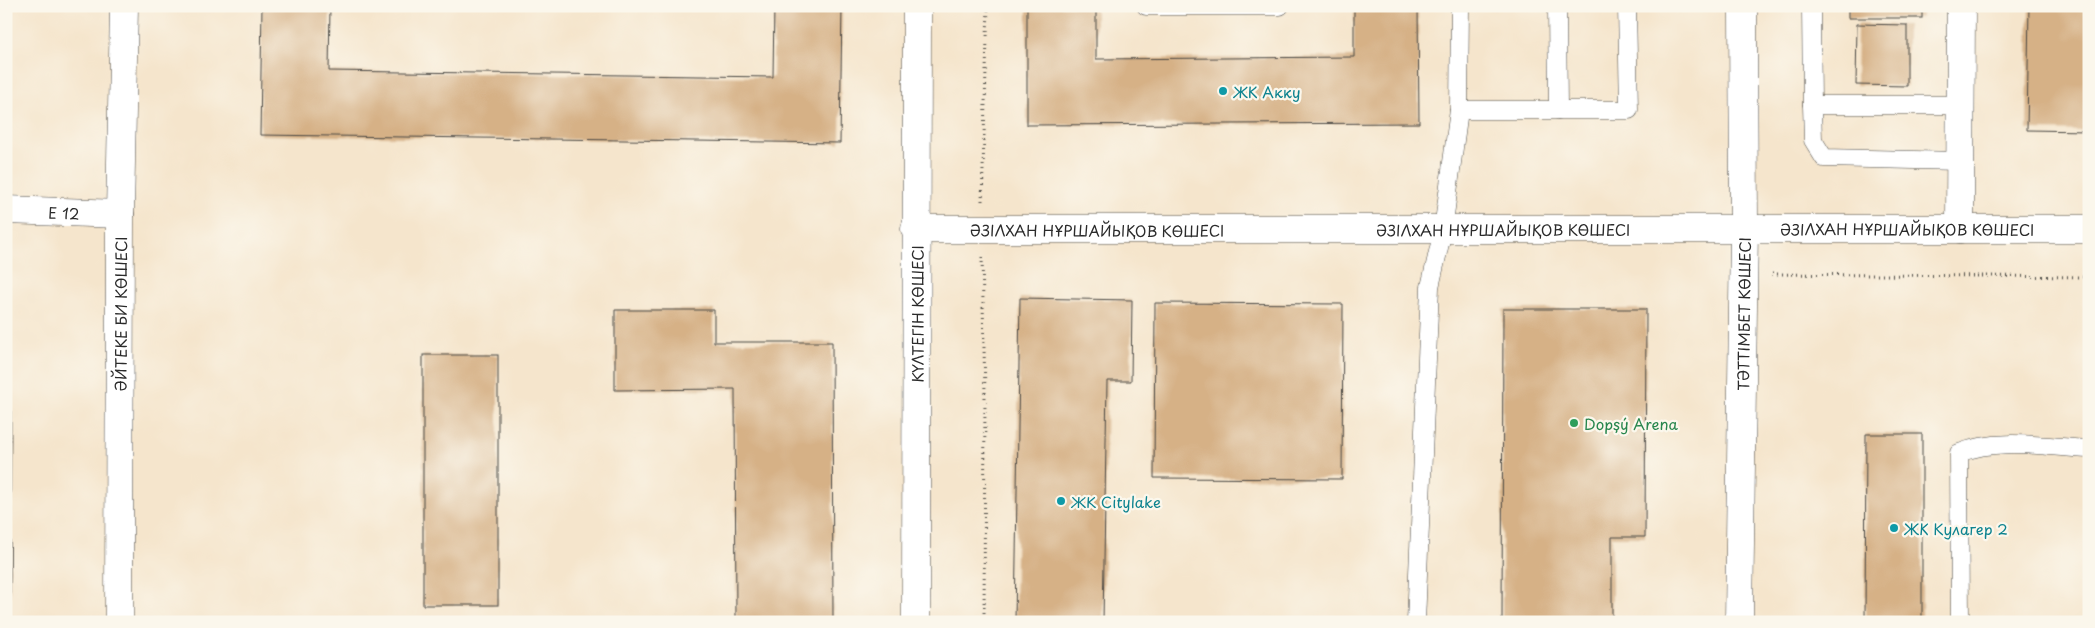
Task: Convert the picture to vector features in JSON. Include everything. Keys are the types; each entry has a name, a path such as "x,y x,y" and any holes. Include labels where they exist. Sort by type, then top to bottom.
{"street":[{"name":"ӘЙТЕКЕ БИ КӨШЕСІ","path":"118,622 120,214 124,6"},
{"name":"КҮЛТЕГІН КӨШЕСІ","path":"916,622 915,229 917,6"},
{"name":"ТӘТТІМБЕТ КӨШЕСІ","path":"1739,622 1744,274 1743,6"},
{"path":"1960,228 1961,6"},
{"name":"E 12","path":"6,210 120,214"},
{"name":"ӘЗІЛХАН НҰРШАЙЫҚОВ КӨШЕСІ","path":"915,229 2089,229"}],"lane":[{"path":"1146,6 1280,6"},
{"path":"1416,622 1430,286 1444,230 1459,110 1460,6"},
{"path":"1557,6 1558,110"},
{"path":"1459,110 1629,110 1627,6"},
{"path":"1811,6 1813,140 1824,158 1960,161"},
{"path":"1812,105 1960,104"},
{"path":"1960,622 1959,453 1974,447 1997,444 2089,449"}],"path":[{"path":"984,622 985,393 982,230 988,6"},
{"path":"1744,274 2089,278"}],"building":[{"path":"262,6 330,6 329,71 773,77 774,6 842,6 840,143 260,135"},
{"name":"ЖК Акку","path":"1027,6 1096,6 1096,59 1354,57 1354,6 1418,6 1419,123 1027,125"},
{"path":"1848,6 1922,6 1922,18 1848,18"},
{"path":"2029,6 2089,6 2089,131 2027,130"},
{"path":"1857,24 1907,25 1907,86 1856,85"},
{"name":"ЖК Citylake","path":"1020,298 1132,300 1131,381 1107,381 1103,622 1015,622"},
{"path":"1155,303 1343,304 1342,479 1154,478"},
{"name":"Dopșý Arena","path":"1503,309 1646,309 1645,537 1612,537 1612,622 1502,622"},
{"path":"615,310 714,310 714,342 832,342 833,622 736,622 735,389 615,390"},
{"path":"423,355 498,355 498,605 423,605"},
{"path":"6,410 11,410 10,622 6,622"},
{"name":"ЖК Кулагер 2","path":"1866,434 1922,434 1922,622 1865,622"}],"place":[{"name":"ЖК Акку","path":"1223,91"},
{"name":"Dopșý Arena","path":"1574,423"},
{"name":"ЖК Citylake","path":"1061,501"},
{"name":"ЖК Кулагер 2","path":"1894,528"}]}
